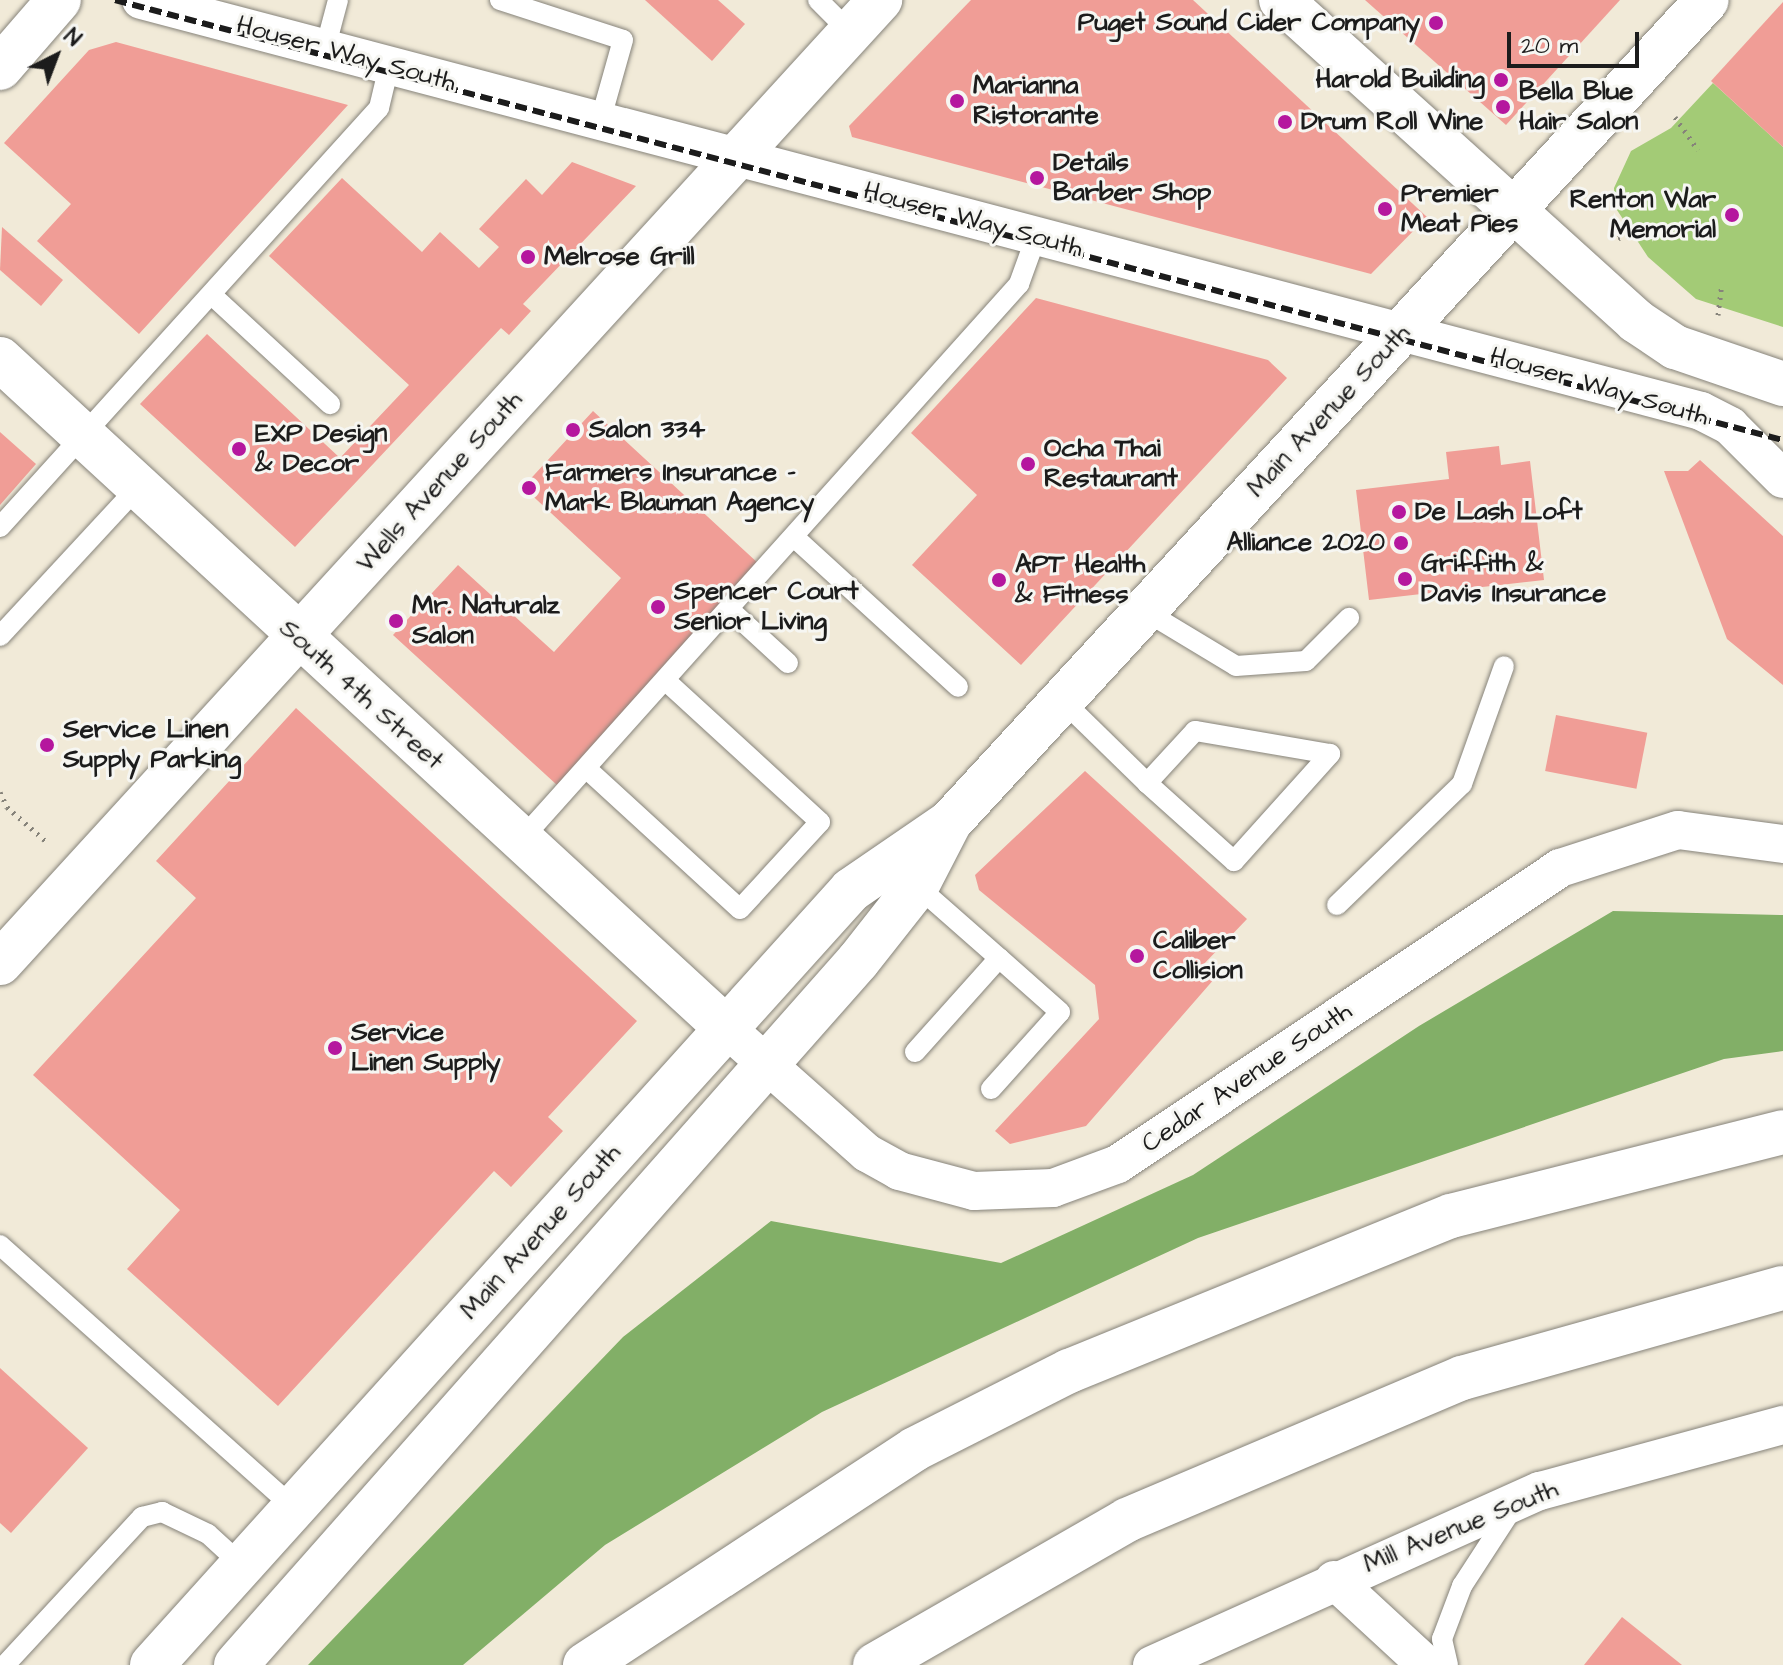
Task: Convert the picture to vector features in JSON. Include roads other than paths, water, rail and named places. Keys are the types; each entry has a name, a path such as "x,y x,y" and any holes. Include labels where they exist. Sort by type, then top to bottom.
{"main road":[{"path":"0,68 59,0"},
{"name":"Wells Avenue South","path":"0,963 880,0"},
{"path":"1281,0 1512,212"},
{"name":"Main Avenue South","path":"152,1665 244,1567 851,890 950,822 1512,212 1689,6"},
{"name":"Houser Way South","path":"1512,212 1675,347 1783,384"},
{"name":"South 4th Street","path":"0,359 297,638 725,1027"},
{"name":"Main Avenue South","path":"236,1665 766,1063 917,886 950,822"},
{"path":"585,1665 915,1449 1069,1371 1451,1216 1783,1132"},
{"path":"875,1665 1127,1520 1462,1378 1783,1288"}],"street":[{"name":"Houser Way South","path":"141,0 1701,411 1730,426 1783,479"},
{"name":"Cedar Avenue South","path":"725,1027 867,1153 899,1171 974,1191 1053,1188 1118,1164 1560,868 1678,830 1783,844"},
{"name":"Mill Avenue South","path":"1152,1665 1334,1580 1520,1499 1783,1425"},
{"path":"1334,1580 1427,1664"}],"lane":[{"path":"325,49 338,0"},
{"path":"500,0 623,40 600,122"},
{"path":"818,0 850,32"},
{"path":"0,527 214,297 379,108 389,66"},
{"path":"520,841 1019,284 1036,237"},
{"path":"214,297 330,404"},
{"path":"0,636 137,488"},
{"path":"794,537 958,687"},
{"path":"729,609 788,663"},
{"path":"1145,611 1236,666 1306,661 1349,618"},
{"path":"1337,905 1462,784 1504,666"},
{"path":"587,769 740,909 820,822 666,681"},
{"path":"1062,700 1147,783 1234,861 1330,754 1195,731 1147,783"},
{"path":"917,886 1060,1012 991,1089"},
{"path":"915,1052 999,958"},
{"path":"0,1245 295,1509"},
{"path":"1427,1664 1442,1639 1462,1586 1520,1499"},
{"path":"5,1665 142,1517 162,1512 208,1534 244,1567"}],"railway":[{"path":"115,0 1783,440"}],"place":[{"name":"Puget Sound Cider Company","path":"1436,23"},
{"name":"Harold Building","path":"1501,80"},
{"name":"Marianna Ristorante","path":"957,101"},
{"name":"Bella Blue Hair Salon","path":"1503,107"},
{"name":"Drum Roll Wine","path":"1285,122"},
{"name":"Details Barber Shop","path":"1037,178"},
{"name":"Premier Meat Pies","path":"1385,209"},
{"name":"Renton War Memorial","path":"1732,215"},
{"name":"Melrose Grill","path":"528,257"},
{"name":"Salon 334","path":"573,430"},
{"name":"EXP Design & Decor","path":"239,449"},
{"name":"Ocha Thai Restaurant","path":"1028,464"},
{"name":"Farmers Insurance - Mark Blauman Agency","path":"529,488"},
{"name":"De Lash Loft","path":"1399,512"},
{"name":"Alliance 2020","path":"1401,543"},
{"name":"Griffith & Davis Insurance","path":"1405,579"},
{"name":"APT Health & Fitness","path":"999,580"},
{"name":"Spencer Court Senior Living","path":"658,607"},
{"name":"Mr. Naturalz Salon","path":"396,621"},
{"name":"Service Linen Supply Parking","path":"47,745"},
{"name":"Caliber Collision","path":"1137,956"},
{"name":"Service Linen Supply","path":"335,1048"}]}
